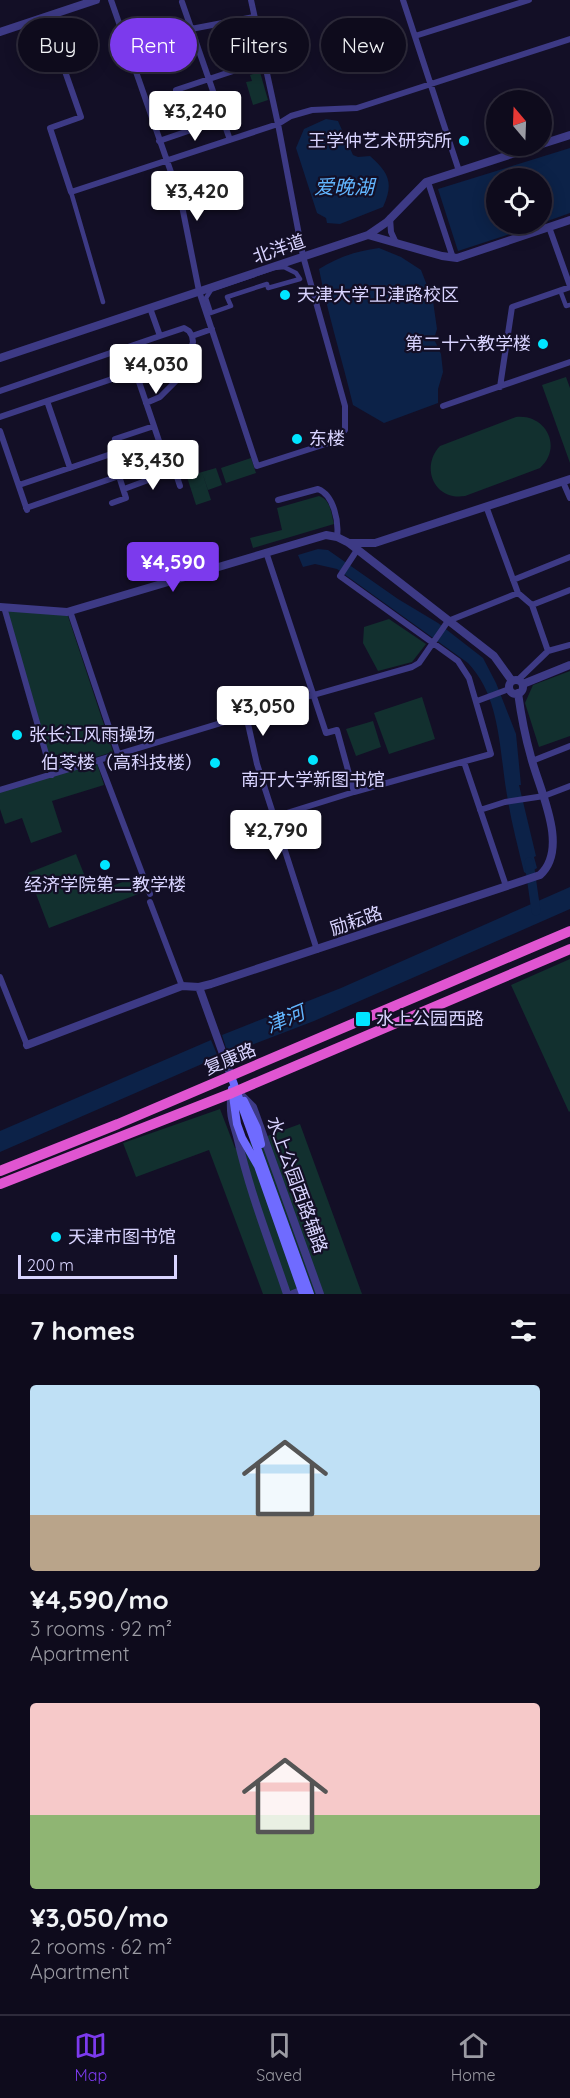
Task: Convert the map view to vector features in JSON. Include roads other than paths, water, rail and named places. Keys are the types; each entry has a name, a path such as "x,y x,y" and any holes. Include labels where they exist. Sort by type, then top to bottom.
{"highway":[{"name":"复康路","path":"0,1171 118,1125 570,931"},
{"name":"复康路","path":"0,1184 235,1092 570,949"}],"main road":[{"path":"231,1076 235,1092 237,1124 242,1138 260,1165 305,1292"},
{"path":"235,1092 250,1109 257,1128 260,1165"}],"street":[{"path":"0,32 96,0"},
{"path":"111,0 181,201 199,291 257,466 337,440 345,430 345,406 303,256 266,72"},
{"path":"197,28 255,17 251,0"},
{"path":"403,0 459,171"},
{"path":"415,36 529,0"},
{"path":"182,2 187,18"},
{"path":"46,17 81,117 50,128 103,302"},
{"path":"71,192 278,124 291,116 312,110 357,108 570,39"},
{"path":"197,46 230,140"},
{"path":"190,131 176,90 230,72"},
{"path":"159,141 223,119"},
{"path":"552,141 570,135"},
{"path":"368,235 390,218 428,182 506,156"},
{"path":"428,182 453,258"},
{"path":"390,218 391,232 396,243"},
{"path":"552,226 570,220"},
{"path":"368,235 453,258 527,234"},
{"path":"500,387 512,307 570,287 551,234"},
{"name":"北洋道","path":"0,358 368,235"},
{"path":"280,268 289,269 300,279 268,288 267,284 227,297 231,306 210,312 206,298 211,290 280,268"},
{"path":"560,290 566,306 570,304"},
{"path":"150,308 160,336"},
{"path":"0,391 184,328 192,336 190,351 180,356 0,417"},
{"path":"192,336 212,329"},
{"path":"146,403 160,397 186,371 180,356"},
{"path":"443,406 570,362"},
{"path":"136,373 162,450"},
{"path":"47,401 70,468"},
{"path":"19,485 117,452 119,449 115,439 154,426"},
{"path":"0,431 27,509 119,476"},
{"path":"170,456 195,447"},
{"path":"116,465 167,448 180,486"},
{"path":"112,454 126,498 112,503"},
{"path":"124,489 175,470"},
{"path":"349,543 375,543 567,481 570,498"},
{"path":"278,500 318,489 323,492 331,503 337,537"},
{"path":"486,506 518,593 532,605 548,651"},
{"path":"52,775 2,607 70,611 326,535 349,543 494,656 513,685 523,689 518,693 532,761 544,796"},
{"path":"274,817 491,754 477,701 466,671 458,661 340,576 357,550"},
{"path":"266,552 326,733 337,730 354,792"},
{"path":"513,580 570,557"},
{"path":"532,605 570,590"},
{"path":"0,790 314,694 412,667 419,663 448,621 518,593"},
{"path":"70,611 118,754"},
{"path":"513,685 548,651 570,645"},
{"path":"477,701 513,685 570,665"},
{"path":"246,715 257,764 317,950"},
{"path":"532,761 570,746"},
{"path":"99,760 150,894"},
{"path":"464,762 506,886"},
{"path":"480,810 505,802 544,796 570,786"},
{"name":"励耘路","path":"199,987 536,876 547,869 553,847 553,836 544,796"},
{"path":"150,902 182,986"},
{"path":"0,977 27,1045 182,986 199,987 231,1076"},
{"path":"235,1092 230,1118 237,1136 242,1163 287,1294"},
{"name":"水上公园西路辅路","path":"235,1092 253,1107 320,1294"},
{"path":"293,1294 305,1292"}],"water":[{"name":"爱晚湖","path":"326,119 338,121 353,155 370,156 382,168 389,185 383,207 340,224 327,223 326,218 317,213 296,148 304,129"},
{"path":"570,148 570,213 552,219 552,168 506,168 544,156 552,156 552,154"},
{"path":"486,174 486,234 510,234 458,251 438,189"},
{"path":"379,248 401,257 421,270 433,301 437,329 434,339 441,354 443,372 438,389 438,403 384,423 353,405 319,269 348,255"},
{"path":"318,549 328,550 398,599 438,623 483,658 496,683 516,734 521,785 519,785 537,868 527,874 524,872 509,805 497,725 487,692 479,677 468,663 337,569 315,564 303,567 298,555"},
{"name":"津河","path":"570,887 570,909 314,1021 228,1054 222,1035 341,988"},
{"path":"211,1040 218,1057 0,1152 0,1131"}],"waterway":[{"path":"529,862 536,911"}],"place":[{"name":"王学仲艺术研究所","path":"464,141"},
{"name":"天津大学卫津路校区","path":"285,295"},
{"name":"第二十六教学楼","path":"543,344"},
{"name":"东楼","path":"297,439"},
{"name":"张长江风雨操场","path":"17,735"},
{"name":"南开大学新图书馆","path":"313,760"},
{"name":"伯苓楼（高科技楼）","path":"215,763"},
{"name":"经济学院第二教学楼","path":"105,865"},
{"name":"水上公园西路","path":"363,1019"},
{"name":"天津市图书馆","path":"56,1237"}]}
